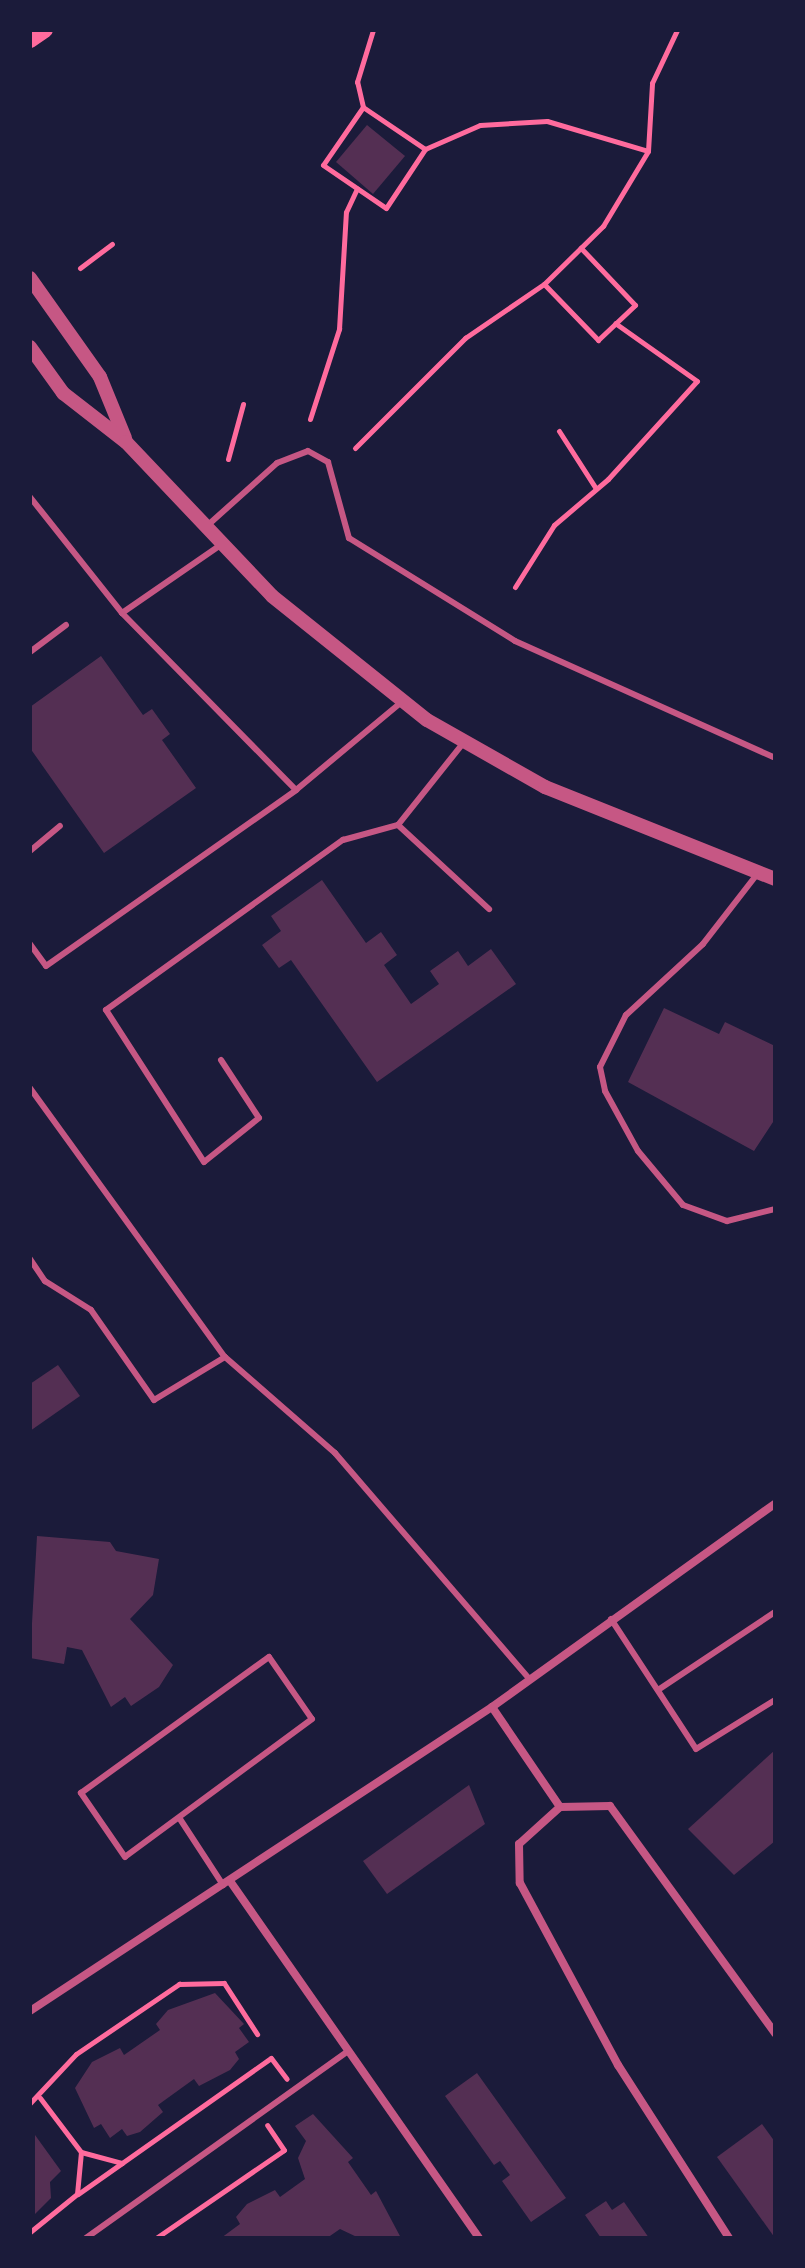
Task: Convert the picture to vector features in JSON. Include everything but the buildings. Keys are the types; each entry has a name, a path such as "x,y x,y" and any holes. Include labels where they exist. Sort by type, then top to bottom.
{"main road":[{"path":"30,40 45,30"}],"street":[{"path":"30,278 100,377 126,442"},
{"path":"33,357 63,393 126,442 219,546 403,701 464,742 545,787 775,879"},
{"path":"30,2011 492,1707 528,1677 775,1504"},
{"path":"492,1707 560,1807"},
{"path":"729,2238 618,2065 520,1883 519,1844 560,1807 610,1806 775,2033"},
{"path":"226,1883 479,2238"}],"lane":[{"path":"203,529 277,463 308,451 328,462 349,538 515,641 775,758"},
{"path":"30,497 122,613 296,790"},
{"path":"122,613 219,546"},
{"path":"30,652 66,625"},
{"path":"30,944 46,966 296,790 403,701"},
{"path":"221,1060 259,1118 204,1162 106,1010 343,840 398,825 464,742"},
{"path":"398,825 489,909"},
{"path":"30,851 60,826"},
{"path":"758,873 703,944 626,1015 600,1067 605,1091 638,1151 683,1205 727,1221 775,1209"},
{"path":"30,1088 225,1357 335,1453 528,1677"},
{"path":"30,1259 45,1281 91,1310 154,1400 225,1357"},
{"path":"658,1690 775,1612"},
{"path":"611,1619 696,1749 775,1700"},
{"path":"269,1657 312,1719 180,1819 125,1857 81,1793 269,1657"},
{"path":"180,1819 226,1883"},
{"path":"86,2238 348,2051"}],"path":[{"path":"373,30 357,82 363,107 425,149"},
{"path":"355,448 465,338 544,284 603,226 648,151 652,83 677,30"},
{"path":"363,107 323,165 386,208 425,149 480,125 547,121 648,151"},
{"path":"310,419 339,329 346,212 357,188"},
{"path":"80,268 112,244"},
{"path":"544,284 598,340 635,305 581,248"},
{"path":"515,587 554,525 697,381 615,323"},
{"path":"228,459 243,404"},
{"path":"559,431 595,487"},
{"path":"30,2103 40,2098 76,2054 179,1984 224,1983 257,2034"},
{"path":"30,2232 77,2194 271,2058 294,2090"},
{"path":"40,2098 81,2152 122,2163"},
{"path":"156,2238 284,2150 260,2114"},
{"path":"77,2194 81,2152"}]}
